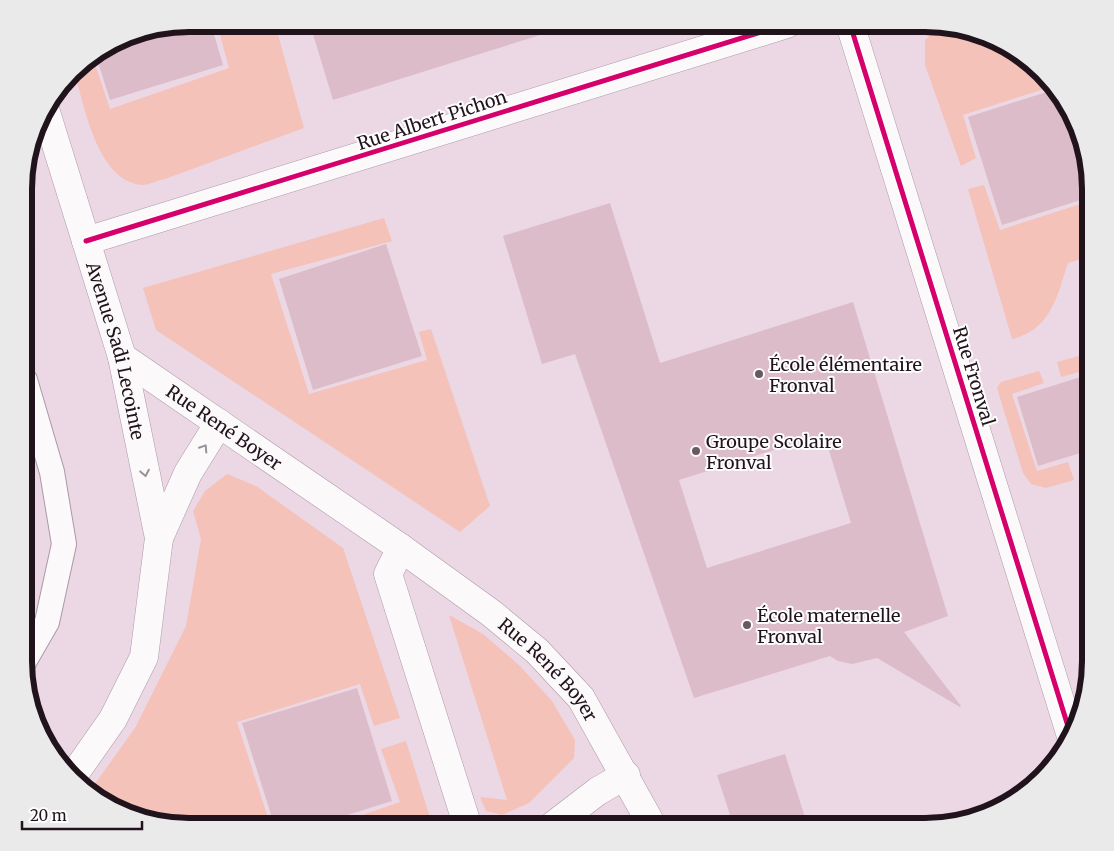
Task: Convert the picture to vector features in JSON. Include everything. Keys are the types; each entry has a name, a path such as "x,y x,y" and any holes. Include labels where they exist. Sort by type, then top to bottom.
{"street":[{"name":"Rue Albert Pichon","path":"86,242 759,33"},
{"name":"Rue Fronval","path":"853,33 1068,725"},
{"name":"Avenue Sadi Lecointe","path":"49,121 122,357 158,538"},
{"name":"Rue René Boyer","path":"122,357 401,548 491,613 537,651 581,698 649,818"},
{"name":"Avenue Sadi Lecointe","path":"77,770 113,718 144,656 158,538 188,473 219,423"},
{"path":"401,548 388,574 465,818"},
{"path":"564,818 598,791 626,775"}],"lane":[{"path":"32,405 52,472 64,544 48,622 33,647"}],"shaded area":[{"path":"219,32 277,32 304,128 151,183 142,185 127,180 114,171 104,157 88,122 77,81 86,72 95,65 110,109 229,68"},
{"path":"935,33 965,38 984,44 1020,65 1044,89 963,115 976,158 961,166 925,65 925,40"},
{"path":"984,185 1000,230 1082,204 1082,259 1068,263 1056,299 1050,310 1036,328 1025,335 1012,339 968,189"},
{"path":"384,218 392,241 271,274 309,394 427,360 419,332 431,329 490,506 460,532 156,330 143,288"},
{"path":"1082,355 1082,371 1061,377 1057,362"},
{"path":"1039,371 1044,383 1012,394 1037,471 1068,462 1074,480 1046,488 1031,484 1023,473 997,388 1001,382"},
{"path":"227,474 256,486 343,548 400,718 374,726 360,684 237,722 268,818 169,817 130,807 102,792 94,785 135,728 186,626 201,539 193,511 205,491"},
{"path":"449,615 483,634 520,666 552,701 575,740 574,758 529,803 502,815 486,811 480,797 507,800"},
{"path":"406,741 430,818 354,818 400,802 381,749"}],"building":[{"path":"190,32 213,32 223,65 110,100 98,62 102,59 120,49 149,38"},
{"path":"312,32 548,32 333,100"},
{"path":"1047,92 1055,102 1073,139 1080,169 1082,200 1002,225 968,117"},
{"path":"610,203 660,363 853,302 948,616 904,632 960,707 877,658 852,664 838,661 830,656 694,698 575,354 542,364 503,236","holes":["824,434 851,523 707,568 679,480"]},
{"path":"386,244 422,356 313,390 279,279"},
{"path":"1082,377 1081,453 1038,466 1017,397"},
{"path":"357,688 392,801 338,818 272,818 242,723"},
{"path":"785,754 805,818 731,818 717,775"}],"cycle path":[{"path":"86,241 759,33"},
{"path":"853,33 1068,725"}],"place":[{"name":"École élémentaire Fronval","path":"759,374"},
{"name":"Groupe Scolaire Fronval","path":"696,451"},
{"name":"École maternelle Fronval","path":"747,625"}]}
